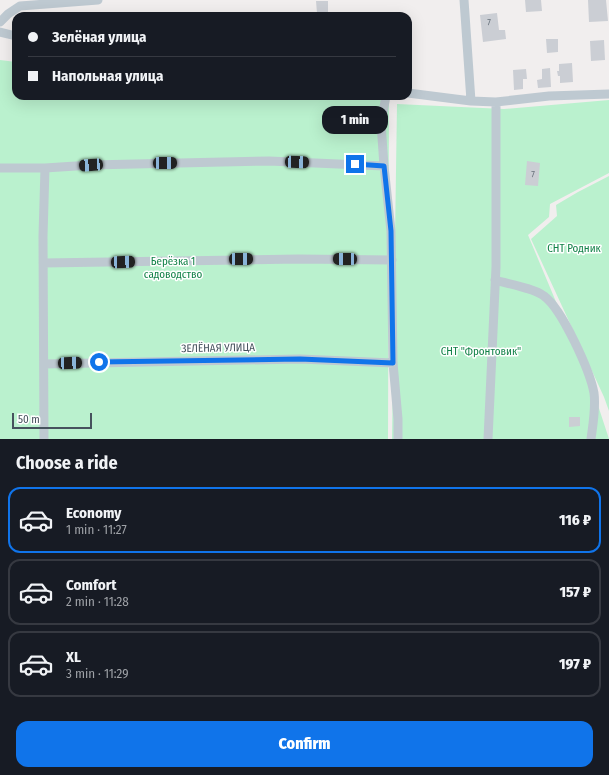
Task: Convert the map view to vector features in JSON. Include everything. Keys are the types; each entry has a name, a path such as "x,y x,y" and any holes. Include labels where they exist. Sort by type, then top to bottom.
{"street":[{"path":"0,22 8,14 20,6 98,0"},
{"path":"464,0 471,101"},
{"path":"0,32 12,35"},
{"path":"412,94 471,101 496,102 549,96 609,94"},
{"path":"385,100 381,123 391,231 393,363 398,419 398,439"},
{"path":"488,439 496,267 496,102"},
{"path":"0,168 269,161 384,166"},
{"path":"44,439 45,168"},
{"path":"44,263 298,259 392,260"},
{"path":"495,280 538,292 546,297 561,317 581,355 594,394 592,439"},
{"name":"ЗЕЛЁНАЯ УЛИЦА","path":"44,364 300,359 393,363"}],"green space":[{"name":"Берёзка 1 садоводство","path":"0,60 12,62 12,100 389,100 388,439 0,439"},
{"name":"СНТ \"Фронтовик\"","path":"609,100 609,173 550,204 549,217 528,235 593,390 609,439 392,439 397,104 504,109"},
{"name":"СНТ Родник","path":"609,176 609,411 604,397 531,239 557,216 556,205"}],"building":[{"path":"525,0 541,0 542,11 526,12"},
{"path":"588,0 606,0 608,21 589,22"},
{"path":"316,1 328,1 328,12 317,12"},
{"path":"497,13 499,30 505,30 506,39 483,42 480,15"},
{"path":"546,39 558,39 558,52 547,53"},
{"path":"604,40 605,60 591,61 590,41"},
{"path":"572,63 573,82 560,83 560,76 558,76 557,71 559,71 559,64"},
{"path":"550,68 551,87 538,88 537,80 542,79 542,69"},
{"path":"526,69 527,79 523,79 523,89 514,90 513,70"},
{"path":"527,161 540,163 538,186 525,185"},
{"path":"569,417 580,417 580,426 569,427"}],"route":[{"path":"99,362 300,359 393,363 391,231 384,166 355,164"}]}
